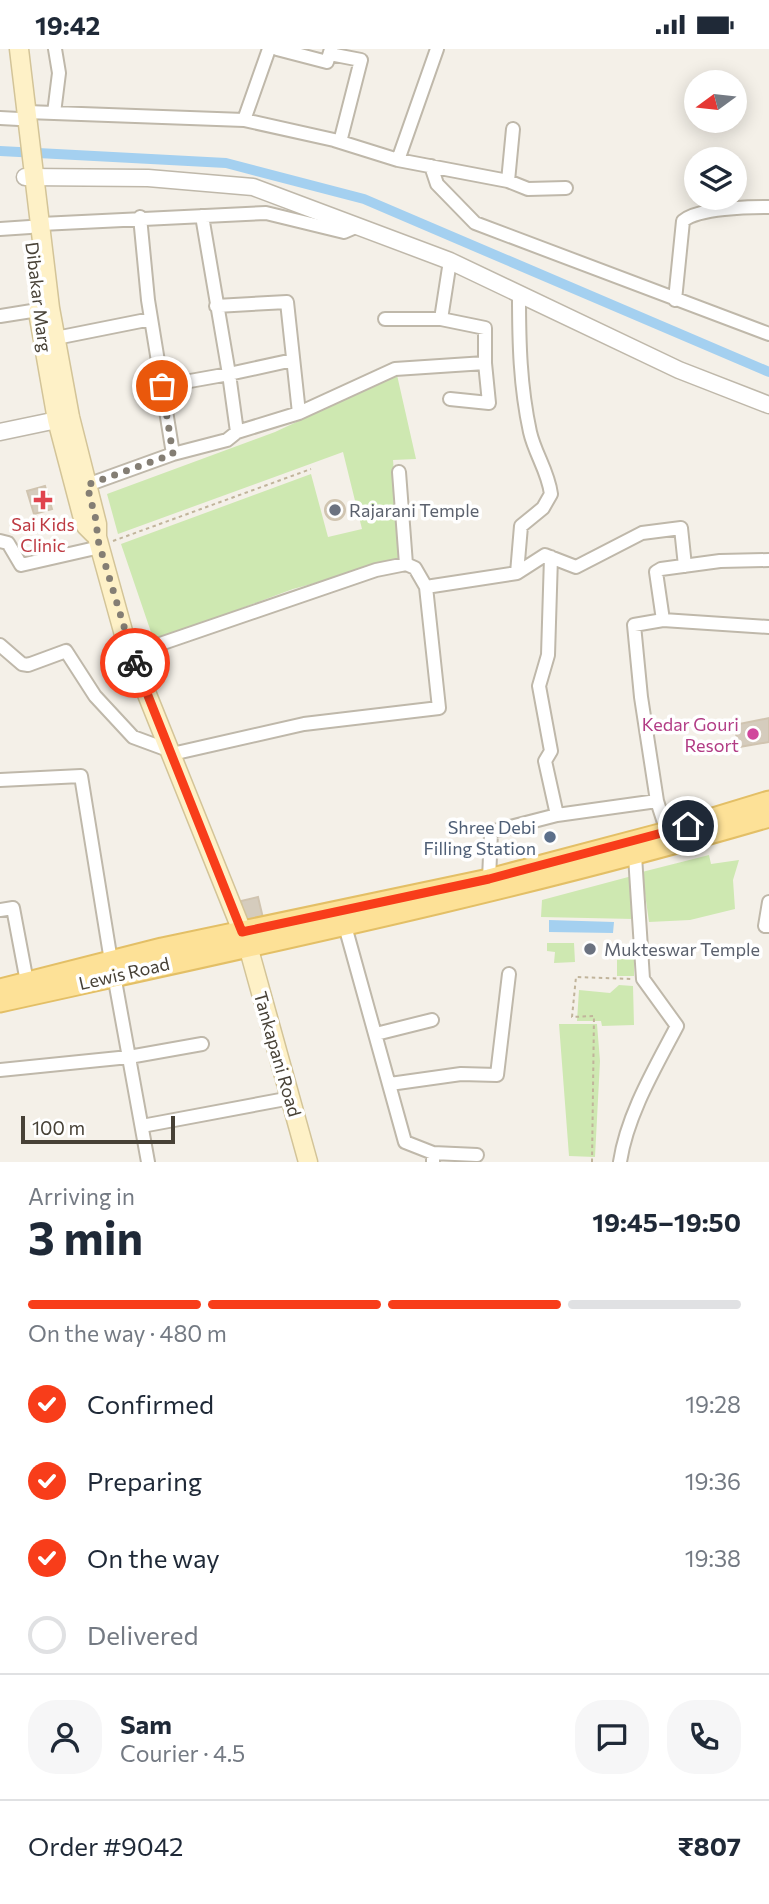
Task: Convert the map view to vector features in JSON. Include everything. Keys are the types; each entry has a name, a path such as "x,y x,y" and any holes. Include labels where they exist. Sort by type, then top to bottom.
{"main road":[{"name":"Dibakar Marg","path":"9,49 23,115 36,226 70,417 131,654 255,937"},
{"name":"Dibakar Marg","path":"19,49 23,115"},
{"name":"Dibakar Marg","path":"36,226 38,310 57,420 86,526 103,542"},
{"name":"Lewis Road","path":"255,937 345,926 635,856 768,807"},
{"name":"Lewis Road","path":"0,989 255,937 768,807"},
{"name":"Tankapani Road","path":"255,937 308,1162"},
{"name":"Lewis Road","path":"0,1002 113,968"}],"street":[{"path":"54,113 59,73 55,49"},
{"path":"244,120 269,49"},
{"path":"277,49 327,62 330,52 361,60 340,142"},
{"path":"398,160 437,49"},
{"path":"0,118 54,113 244,120 340,142 398,160 508,181 528,189 566,188"},
{"path":"508,181 513,129"},
{"path":"430,166 437,184 475,223 769,334"},
{"path":"30,172 253,187 450,261 678,370 769,405"},
{"path":"675,300 683,221 689,216 705,213 769,207"},
{"path":"0,229 139,217 265,213 344,232 358,226"},
{"path":"202,216 237,432"},
{"path":"139,217 151,319 173,454"},
{"path":"441,319 450,261"},
{"path":"517,573 521,526 543,508 551,494 542,458 530,432 518,358 519,296"},
{"path":"216,306 286,302 299,413"},
{"path":"0,316 38,310"},
{"path":"56,338 151,319"},
{"path":"385,319 441,319 485,328 489,403 450,399"},
{"path":"162,386 293,360"},
{"path":"87,485 173,454 228,440 237,432 299,413 395,369 485,363"},
{"path":"0,432 57,420"},
{"path":"399,472 406,564"},
{"path":"426,587 517,573 545,555 576,567 642,533 681,527 685,566"},
{"path":"0,541 8,543 21,565 103,542"},
{"path":"551,557 548,655 539,685 551,751 545,761 556,815"},
{"path":"663,619 656,572 661,569 720,561 769,560"},
{"path":"0,645 27,664 66,651 95,695 134,737 172,752 304,724 439,708 426,587 415,568 406,564 376,570 131,654"},
{"path":"667,832 657,801 634,625 663,619 769,627"},
{"path":"0,780 80,776 148,1162"},
{"path":"489,879 491,832 556,815 657,801"},
{"path":"620,1162 625,1140 650,1078 677,1026 643,979 635,856"},
{"path":"769,902 765,926 769,926"},
{"path":"0,910 13,908 27,982"},
{"path":"345,926 405,1142 433,1157 477,1155"},
{"path":"390,1084 461,1073 497,1075 509,974"},
{"path":"376,1034 432,1020"},
{"path":"0,1070 129,1058 202,1044"},
{"path":"142,1126 291,1098"}],"path":[{"path":"103,542 311,469"},
{"path":"592,1162 594,1016 572,1017 576,977 643,979"}],"green space":[{"path":"397,375 416,459 393,460 401,560 293,589 154,641 121,544 311,474 328,537 362,529 343,452 118,534 107,494 275,432"},
{"path":"709,855 711,864 739,860 733,880 735,909 690,920 649,922 642,872"},
{"path":"632,876 634,919 541,917 542,900"},
{"path":"547,943 574,943 575,962 554,963 555,952 547,951"},
{"path":"617,951 634,951 634,976 617,976"},
{"path":"619,985 633,986 634,1025 602,1026 601,1021 577,1021 579,990 610,993"},
{"path":"559,1024 597,1024 600,1061 595,1157 569,1156"}],"water":[{"path":"549,920 614,922 613,933 549,932"}],"building":[{"path":"45,486 52,509 34,514 27,491"},
{"name":"Rajarani Temple","path":"335,500 342,503 345,510 342,517 335,520 328,517 325,510 328,503"},
{"name":"Kedar Gouri Resort","path":"769,718 769,742 739,747 734,725"},
{"path":"258,897 263,918 245,922 241,901"}],"waterway":[{"path":"0,151 226,163 364,199 769,372"}],"way so far":[{"path":"135,663 126,642 97,537 97,524 87,485 173,454 162,386"}],"place":[{"name":"Sai Kids Clinic","path":"43,500"},
{"name":"Rajarani Temple","path":"335,510"},
{"name":"Kedar Gouri Resort","path":"753,734"},
{"name":"Shree Debi Filling Station","path":"550,837"},
{"name":"Mukteswar Temple","path":"590,949"}],"route":[{"path":"135,663 242,932 489,879 688,826"}]}
